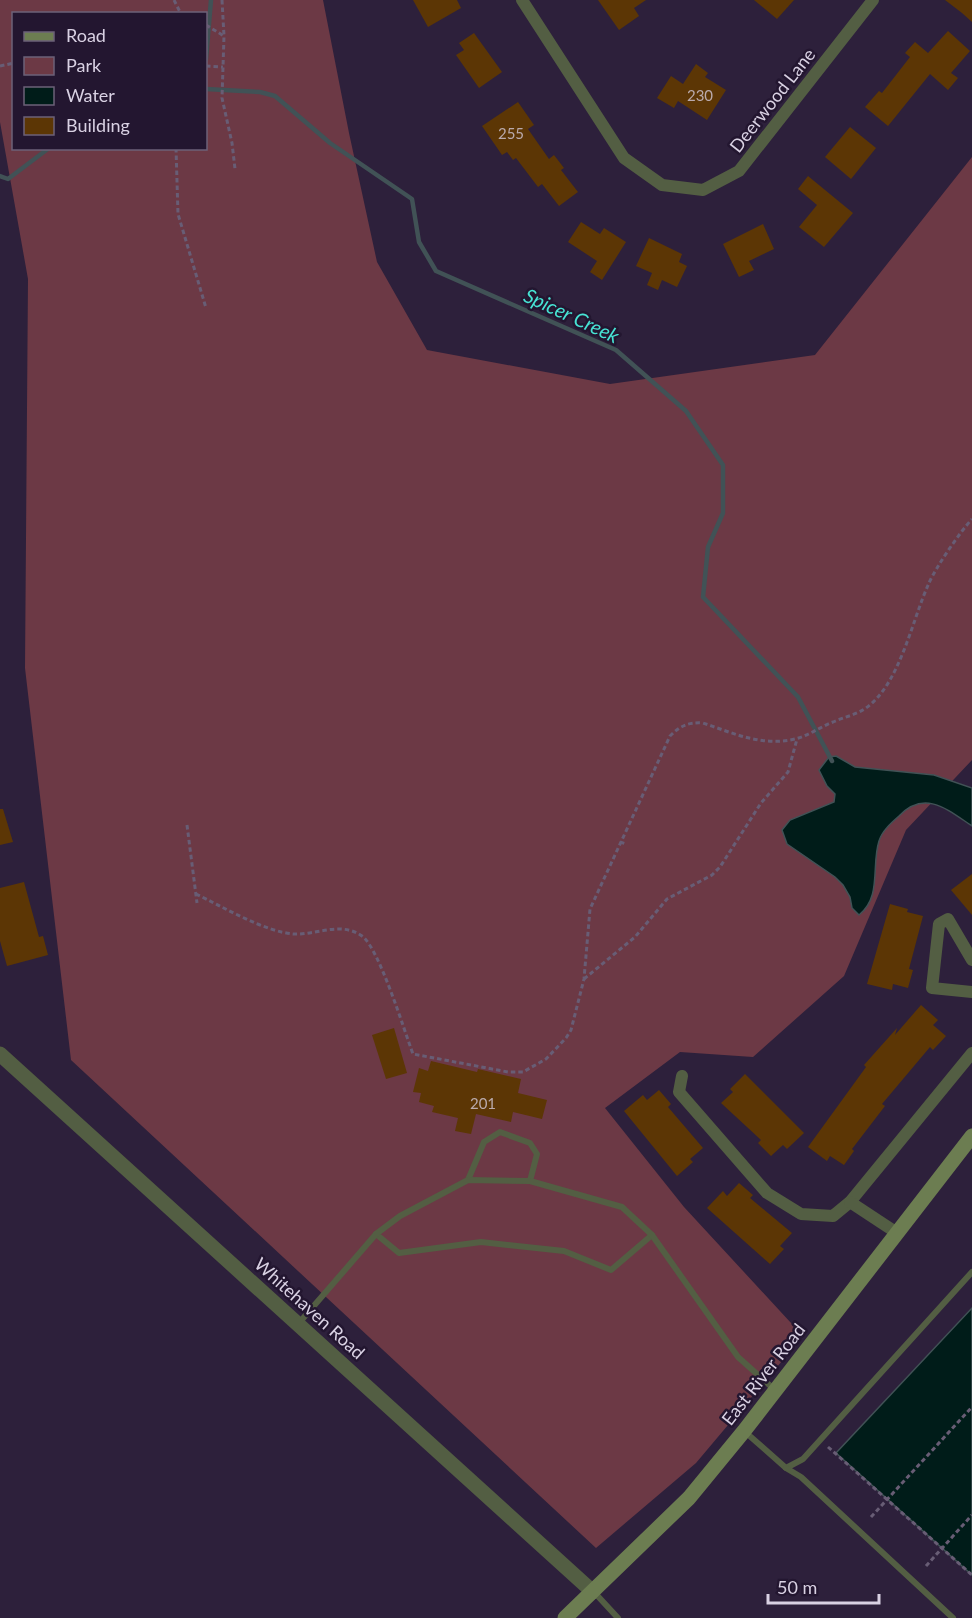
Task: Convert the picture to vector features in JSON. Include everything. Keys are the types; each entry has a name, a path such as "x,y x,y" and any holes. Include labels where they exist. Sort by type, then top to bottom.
{"main road":[{"name":"East River Road","path":"565,1618 688,1498 744,1431 972,1136"}],"street":[{"name":"Deerwood Lane","path":"522,0 624,158 662,185 704,190 739,171 873,0"},
{"path":"972,960 948,919 939,924 932,988 972,992"},
{"path":"682,1076 679,1092 767,1193 801,1214 833,1216 850,1202 972,1053"},
{"name":"Whitehaven Road","path":"0,1054 593,1592"},
{"path":"850,1202 897,1233"}],"lane":[{"path":"468,1180 484,1142 500,1132 530,1143 537,1154 530,1181"},
{"path":"299,1324 376,1234 400,1216 468,1180 530,1181 622,1207 652,1235 738,1357 775,1390"},
{"path":"376,1234 399,1253 481,1242 564,1251 611,1270 652,1235"},
{"path":"786,1468 803,1459 972,1272"},
{"path":"744,1431 786,1468 801,1477 953,1618"},
{"path":"593,1592 616,1617"}],"path":[{"path":"222,0 224,36 222,98 232,143 235,170"},
{"path":"207,26 224,36"},
{"path":"207,66 223,67"},
{"path":"176,150 178,214 206,308"},
{"path":"196,894 263,927 279,932 296,934 343,929 362,936 370,944 375,954 413,1054 508,1072 523,1072 546,1059 566,1038 578,1007 584,979 590,909 666,741 682,725 703,723 745,737 774,742 797,739 866,708 885,688 904,648 930,580 972,519"},
{"path":"584,979 636,937 667,900 712,875 720,867 761,803 788,772 797,739"},
{"path":"187,825 197,903"},
{"path":"620,842 626,844"},
{"path":"871,1516 972,1407"},
{"path":"836,1453 972,1575"},
{"path":"926,1566 972,1515"}],"green space":[{"path":"0,0 323,0 377,262 427,350 610,384 815,355 972,157 972,760 906,830 844,976 753,1057 680,1052 605,1108 684,1207 803,1336 696,1463 596,1548 71,1060 25,668 28,279 0,122"}],"water":[{"path":"836,756 855,767 934,775 972,788 972,826 945,809 927,803 909,808 887,827 880,837 871,899 859,915 852,908 850,897 843,885 787,844 782,830 790,820 834,802 835,794 827,786 819,770 829,757"},
{"path":"972,1308 972,1575 836,1453"}],"building":[{"path":"413,0 457,0 461,8 428,27"},
{"path":"598,0 646,0 634,8 639,16 619,30"},
{"path":"754,0 794,0 777,19"},
{"path":"945,0 972,0 972,22 962,13"},
{"path":"948,31 970,51 951,73 958,78 948,90 930,74 888,126 865,107 879,91 882,93 910,57 905,53 915,42 928,53"},
{"path":"474,33 502,72 479,88 456,55 464,50 459,43"},
{"path":"696,64 708,73 705,77 726,90 707,120 678,101 674,108 657,98 671,76 683,84"},
{"path":"518,102 534,125 528,129 549,159 554,155 564,168 561,170 578,192 559,206 542,184 538,187 516,158 513,160 507,152 502,155 482,126"},
{"path":"850,127 876,148 851,179 825,157"},
{"path":"808,176 853,213 824,247 799,227 817,205 798,189"},
{"path":"581,222 600,234 604,228 626,242 602,280 590,272 597,261 568,242"},
{"path":"763,224 774,249 749,261 754,270 739,277 723,244"},
{"path":"649,238 682,254 679,262 687,266 677,287 662,280 658,290 647,285 652,273 636,266"},
{"path":"0,809 3,809 13,842 0,845"},
{"path":"972,874 972,915 951,890"},
{"path":"24,882 39,937 43,936 48,955 7,966 0,941 0,888"},
{"path":"890,904 923,916 909,969 913,970 908,988 893,984 892,990 867,984"},
{"path":"921,1005 938,1020 933,1025 946,1036 933,1050 930,1047 882,1104 885,1106 852,1149 854,1151 844,1165 830,1156 827,1161 808,1147 866,1067 864,1065 897,1028 895,1035"},
{"path":"394,1028 407,1073 386,1079 372,1035"},
{"path":"431,1061 521,1079 518,1093 547,1100 542,1119 513,1112 511,1122 476,1114 471,1134 455,1131 458,1118 432,1112 434,1106 419,1102 421,1093 413,1092 419,1068 428,1071"},
{"path":"745,1074 804,1133 787,1149 783,1145 771,1156 758,1143 761,1140 721,1103 733,1092 730,1089"},
{"path":"659,1090 671,1104 668,1107 703,1148 690,1159 693,1162 677,1176 624,1111 643,1095 647,1100"},
{"path":"739,1183 753,1195 750,1198 792,1233 780,1246 784,1249 770,1264 707,1208 723,1191 727,1196"}],"waterway":[{"path":"207,47 211,0"},
{"name":"Spicer Creek","path":"207,89 260,92 275,96 330,143 412,199 419,242 436,271 616,350 686,411 723,465 723,513 708,547 703,597 798,697 832,761"},
{"name":"Spicer Creek","path":"0,176 8,179 46,150"}]}
